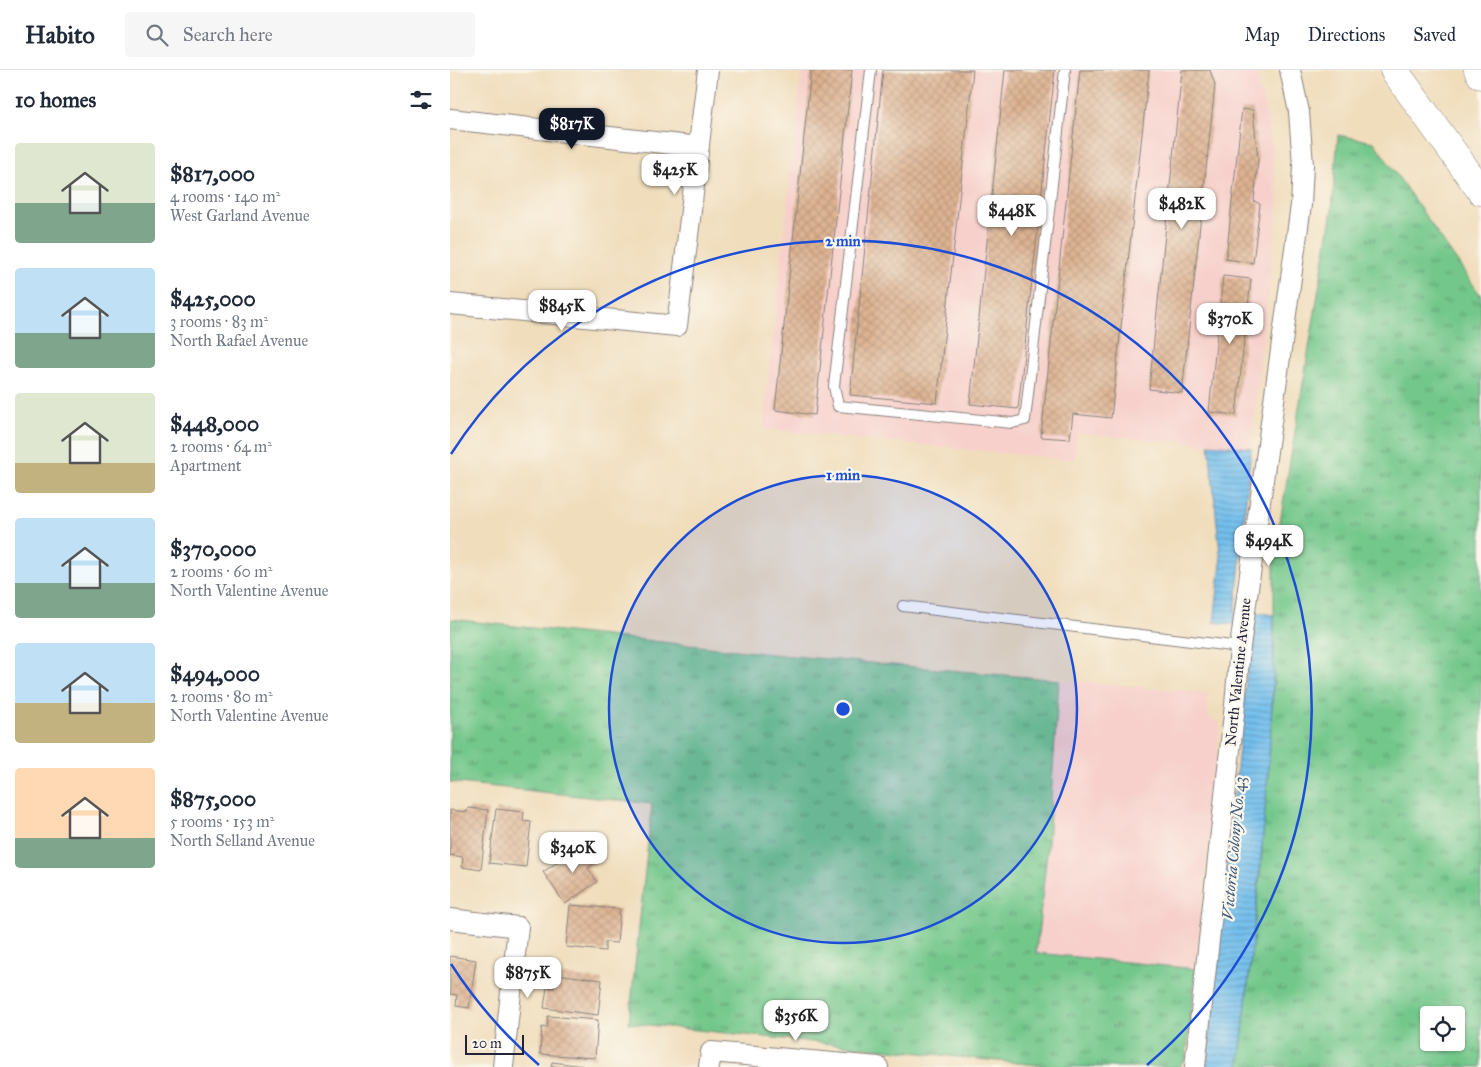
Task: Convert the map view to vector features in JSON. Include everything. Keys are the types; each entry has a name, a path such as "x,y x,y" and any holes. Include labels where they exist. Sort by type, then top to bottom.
{"highway":[{"path":"1394,70 1481,191"},
{"path":"1478,70 1481,75"}],"street":[{"path":"450,304 677,326 708,70"},
{"name":"North Valentine Avenue","path":"1195,1067 1240,647 1301,205 1303,165 1299,112 1290,70"},
{"path":"450,119 699,146"},
{"path":"450,919 518,927 502,1067"},
{"path":"710,1060 878,1067"}],"lane":[{"path":"871,70 834,386 838,406 1012,423 1025,420 1065,70"},
{"path":"903,606 1240,647"}],"shaded area":[{"path":"802,70 1255,70 1268,121 1278,206 1251,448 1077,433 1074,460 763,429"},
{"path":"1059,680 1208,693 1207,716 1220,723 1196,969 1036,953 1048,843"}],"green space":[{"path":"1338,135 1374,142 1481,296 1481,1067 1239,1067 1261,865 1274,676 1274,558 1332,210"},
{"path":"450,619 781,655 1059,680 1048,843 1036,953 1196,969 1186,1058 1179,1067 1056,1067 629,1023 652,804 450,782"}],"water":[{"path":"1209,444 1251,448 1234,624 1214,622 1221,563"},
{"name":"Victoria Colony No. 43","path":"1253,612 1274,615 1271,728 1257,898 1239,1067 1206,1067"}],"building":[{"path":"811,70 852,70 815,415 775,410"},
{"path":"883,70 973,70 937,403 850,395"},
{"path":"1005,70 1055,70 1018,409 970,404"},
{"path":"1080,70 1149,70 1111,418 1073,414 1070,439 1041,437"},
{"path":"1182,70 1210,70 1215,85 1182,393 1149,389"},
{"path":"1242,109 1253,110 1258,160 1254,201 1260,204 1253,263 1226,259"},
{"path":"1223,276 1251,279 1236,415 1209,412"},
{"path":"468,808 488,810 481,870 462,867 463,857 450,855 450,810 467,812"},
{"path":"496,809 524,812 523,821 531,822 526,867 489,863"},
{"path":"586,843 598,861 588,868 597,882 565,904 543,872"},
{"path":"570,905 620,909 617,943 605,942 605,951 566,947"},
{"path":"450,956 476,960 469,1008 456,1006 457,995 450,994"},
{"path":"556,974 602,980 598,1015 544,1008 547,987 554,988"},
{"path":"548,1016 598,1020 595,1058 540,1054 542,1027 547,1028"},
{"path":"552,1062 583,1066 583,1067 551,1067"}]}
